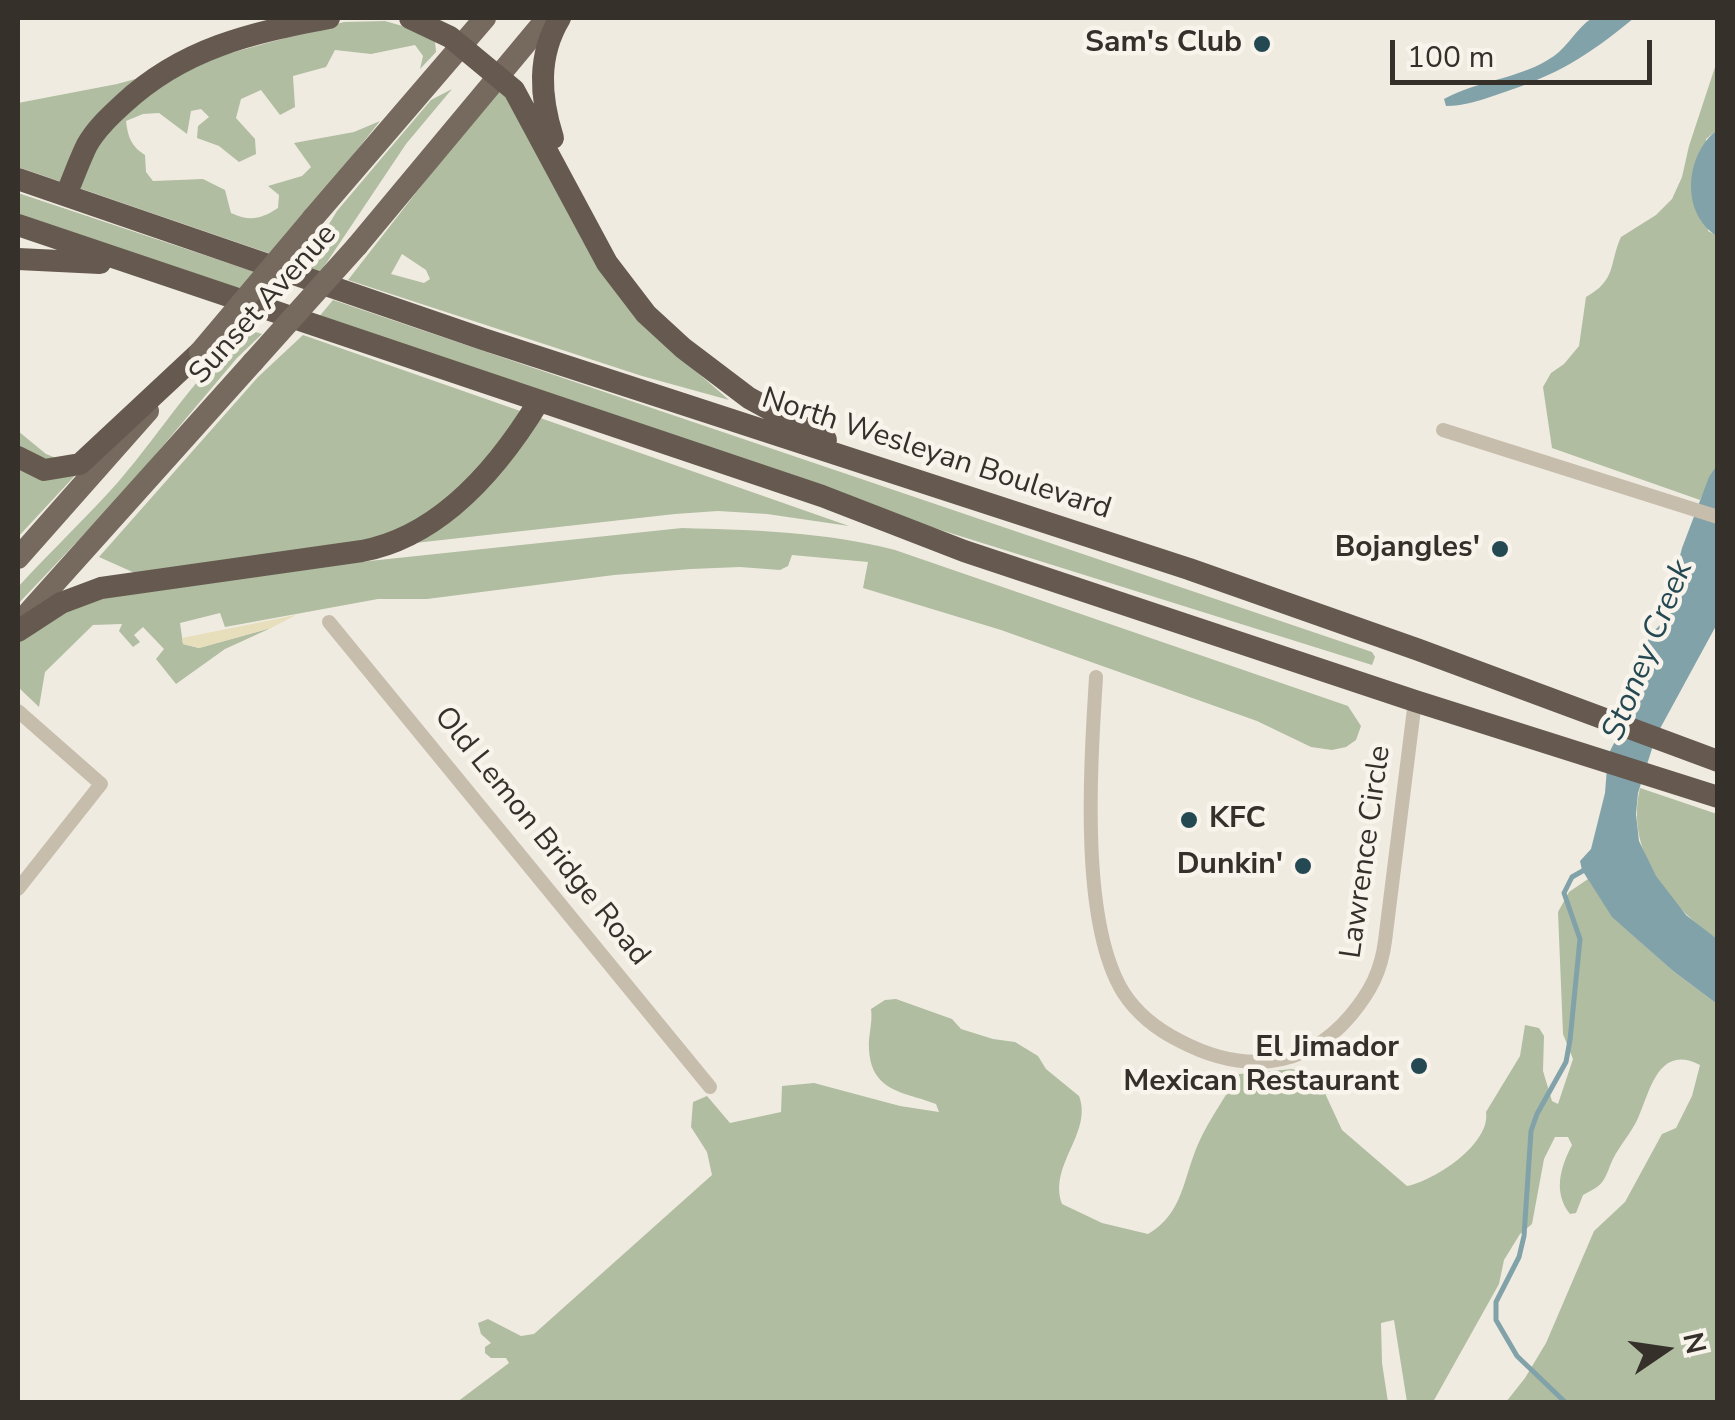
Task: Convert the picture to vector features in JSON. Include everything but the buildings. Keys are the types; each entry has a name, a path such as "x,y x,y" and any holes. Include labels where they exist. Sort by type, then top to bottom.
{"highway":[{"path":"66,195 88,144 111,115 143,86 180,61 309,18"},
{"path":"264,31 329,18"},
{"path":"410,18 428,24 462,46 514,90 607,263 646,314 683,348 769,411 896,475"},
{"path":"560,18 545,50 543,94 570,194"},
{"name":"North Wesleyan Boulevard","path":"18,179 482,339 1207,575 1715,760"},
{"path":"18,224 822,496 964,551 1710,794"},
{"path":"18,258 104,264 196,286"},
{"path":"18,457 44,470 80,464 200,352"},
{"path":"18,627 62,603 101,588 362,551 396,542 446,510 477,484 519,434 540,401"}],"main road":[{"name":"Sunset Avenue","path":"18,558 485,18"},
{"name":"Sunset Avenue","path":"18,627 357,246 547,18"}],"street":[{"path":"1442,430 1718,517"},
{"name":"Old Lemon Bridge Road","path":"329,622 710,1087"},
{"name":"Lawrence Circle","path":"1096,677 1092,856 1095,899 1104,945 1122,990 1157,1029 1193,1048 1231,1061 1257,1063 1282,1060 1325,1042 1377,980 1386,942 1415,701"},
{"path":"18,711 101,784 18,889"}],"green space":[{"path":"385,21 423,32 435,42 436,52 420,69 423,56 415,45 371,54 335,50 326,67 293,76 295,107 280,115 261,90 241,99 236,118 255,139 256,154 239,162 219,146 197,138 198,126 209,117 201,109 191,111 187,134 159,113 126,121 131,141 145,155 146,172 153,181 203,179 225,190 231,213 250,218 278,208 279,195 268,186 302,176 311,167 294,143 354,132 380,121 274,255 18,167 18,103 117,84 344,22"},
{"path":"1717,61 1717,130 1706,139 1708,231 1718,236 1717,465 1700,500 1552,448 1543,387 1551,373 1579,346 1586,297 1608,277 1621,237 1656,215 1672,199"},
{"path":"452,89 406,144 319,274 302,268 337,211 431,100"},
{"path":"496,90 504,91 559,181 690,366 729,400 642,376 348,280","holes":["402,254 426,270 430,279 424,283 391,274"]},
{"path":"18,193 258,273 244,293 18,215"},
{"path":"333,300 1372,652 1375,657 1372,665 912,521 318,318"},
{"path":"249,330 262,334 237,358 124,492 18,604 18,587 119,481 196,383"},
{"path":"303,335 849,526 718,511 137,574 99,557 258,377"},
{"path":"18,431 46,454 82,468 18,537"},
{"path":"682,528 816,536 895,550 1348,706 1361,726 1356,740 1346,747 1311,747 1257,721 1001,630 863,588 868,562 792,555 788,566 780,570 691,569 427,599 378,599 225,627 220,613 180,623 183,644 199,648 271,628 225,649 176,684 156,659 164,649 143,627 134,635 140,642 133,647 119,631 122,624 93,625 45,672 39,707 18,687 18,640 74,606 124,591 208,578"},
{"path":"1640,788 1717,814 1717,939 1682,910 1654,874 1639,833"},
{"path":"1588,879 1613,917 1717,1004 1717,1402 1506,1402 1546,1343 1594,1231 1625,1202 1662,1134 1676,1128 1692,1096 1700,1065 1674,1060 1658,1074 1605,1178 1583,1195 1576,1213 1570,1214 1560,1189 1572,1145 1568,1137 1555,1137 1544,1159 1532,1224 1520,1234 1504,1260 1499,1284 1433,1402 1407,1402 1394,1320 1381,1323 1388,1402 457,1402 509,1363 506,1358 491,1358 485,1353 485,1347 491,1343 481,1334 478,1323 488,1319 521,1336 534,1334 712,1175 707,1152 691,1127 693,1102 707,1096 730,1123 781,1112 782,1086 814,1083 939,1112 936,1104 883,1083 871,1064 871,1009 885,1000 896,999 952,1019 961,1029 1015,1042 1038,1056 1046,1069 1079,1096 1080,1123 1059,1190 1062,1204 1102,1223 1148,1234 1169,1216 1203,1133 1239,1074 1292,1069 1302,1072 1323,1089 1342,1130 1407,1186 1431,1177 1458,1159 1480,1136 1486,1112 1520,1056 1525,1025 1539,1028 1544,1036 1543,1071 1552,1101 1558,1104 1573,1059 1563,1034 1558,912 1569,892"}],"sand":[{"path":"296,615 271,628 199,648 183,644 182,638"}],"water":[{"path":"1592,18 1634,18 1555,72 1486,98 1446,106 1444,99 1457,93 1541,64"},
{"path":"1717,130 1717,236 1697,213 1691,184 1698,154"},
{"name":"Stoney Creek","path":"1717,465 1717,624 1656,736 1638,793 1636,814 1639,841 1656,876 1686,915 1717,939 1717,1004 1612,917 1580,861 1591,849 1605,793 1608,755 1645,682 1640,654 1663,622 1682,548"}],"waterway":[{"path":"1565,1402 1517,1356 1496,1320 1496,1302 1519,1257 1524,1236 1531,1131 1566,1062 1580,939 1564,893 1572,877 1586,869"}],"place":[{"name":"Sam's Club","path":"1262,44"},
{"name":"Bojangles'","path":"1500,549"},
{"name":"KFC","path":"1189,820"},
{"name":"Dunkin'","path":"1303,866"},
{"name":"El Jimador Mexican Restaurant","path":"1419,1066"}]}
